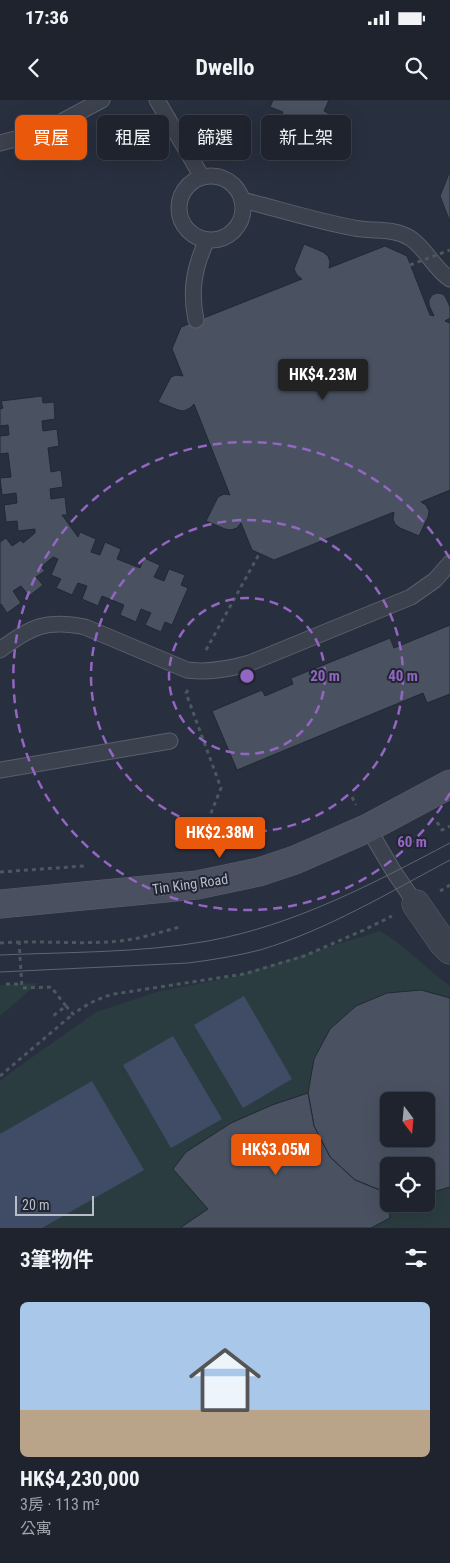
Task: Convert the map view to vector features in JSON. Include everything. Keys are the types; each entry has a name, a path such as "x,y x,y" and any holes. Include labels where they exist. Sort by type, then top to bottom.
{"street":[{"name":"Tin King Road","path":"0,904 197,885 259,872 295,860 358,814 450,784"},
{"path":"416,904 450,950"}],"lane":[{"path":"0,142 42,132 102,100"},
{"path":"157,100 202,178"},
{"path":"212,176 222,178 231,183 238,191 242,200 241,220 227,236 218,240 207,240 197,237 183,224 179,206 181,197 185,189 193,182 202,178 212,176"},
{"path":"242,200 356,229 387,230 410,238 430,258 442,274 450,278"},
{"path":"196,320 193,304 195,271 207,240"},
{"path":"0,650 29,630 58,624 71,625 85,628 176,666 195,671 216,671 250,663 411,597 435,580 450,563"},
{"path":"0,770 170,741"},
{"path":"358,814 416,904"}],"path":[{"path":"410,266 450,250"},
{"path":"198,846 221,788 186,693 195,671 263,547"},
{"path":"352,797 358,814"},
{"path":"0,872 86,866"},
{"path":"0,1076 73,1014 101,998 114,994 244,974 304,956 364,930 416,904"},
{"path":"0,943 20,941 82,943 122,941 180,927"},
{"path":"20,941 22,988 51,987 73,1014"},
{"path":"6,984 21,984"},
{"path":"53,1016 66,1006"}],"shaded area":[{"path":"380,931 399,944 450,986 450,1228 0,1228 0,1081 96,1012 160,991 229,978"},
{"path":"38,983 0,1016 0,985"}],"water":[{"path":"244,996 292,1079 243,1108 194,1025"},
{"path":"173,1036 222,1119 171,1148 123,1065"},
{"path":"92,1081 144,1170 42,1228 0,1228 0,1134"}],"building":[{"path":"273,100 329,100 324,111 331,115 282,115 283,112 270,107"},
{"path":"450,171 450,222 440,196"},
{"path":"304,244 328,256 329,268 385,246 407,256 430,315 434,316 429,305 432,295 437,293 443,294 446,298 450,307 450,318 445,321 450,323 450,490 421,502 426,505 429,511 419,536 395,524 393,519 394,512 274,560 252,550 241,523 237,528 231,530 206,521 218,497 224,494 230,495 194,404 184,411 158,402 171,377 176,375 183,376 172,349 181,327 302,279 294,269"},
{"path":"42,396 43,403 54,402 55,419 42,421 43,431 57,429 59,446 48,448 51,472 61,470 63,487 50,489 51,499 65,497 67,515 62,515 78,537 80,532 96,539 91,552 100,555 105,542 121,549 117,559 140,568 144,558 160,565 154,577 164,581 169,569 185,575 181,585 188,588 172,625 165,622 161,632 145,625 151,613 141,609 136,622 120,615 124,605 102,596 98,606 82,599 87,586 78,583 72,595 56,588 61,579 51,575 58,559 53,557 41,567 45,571 36,577 43,585 29,596 21,586 13,591 21,603 7,613 0,605 0,542 6,538 12,546 21,540 23,543 35,533 35,529 18,531 17,521 6,522 4,505 17,503 16,493 2,495 0,478 11,477 8,453 0,454 0,436 9,435 8,425 0,426 0,409 3,408 1,401"},
{"path":"450,625 450,694 427,703 423,693 237,770 212,711 262,690 265,696 293,684 291,678 390,638 394,648"},
{"path":"421,990 450,998 450,1187 435,1191 435,1157 380,1157 380,1190 355,1180 330,1157 314,1126 308,1093 314,1059 330,1029 356,1006 387,993"},
{"path":"308,1093 314,1126 330,1157 355,1180 380,1190 380,1212 389,1212 390,1218 371,1228 180,1228 208,1209 173,1169 186,1152 231,1123 272,1105"}],"tram line":[{"path":"0,955 157,948 208,941 240,934 302,914 362,888 450,843"},
{"path":"0,972 188,963 260,950 285,942 333,921 450,860"}]}
